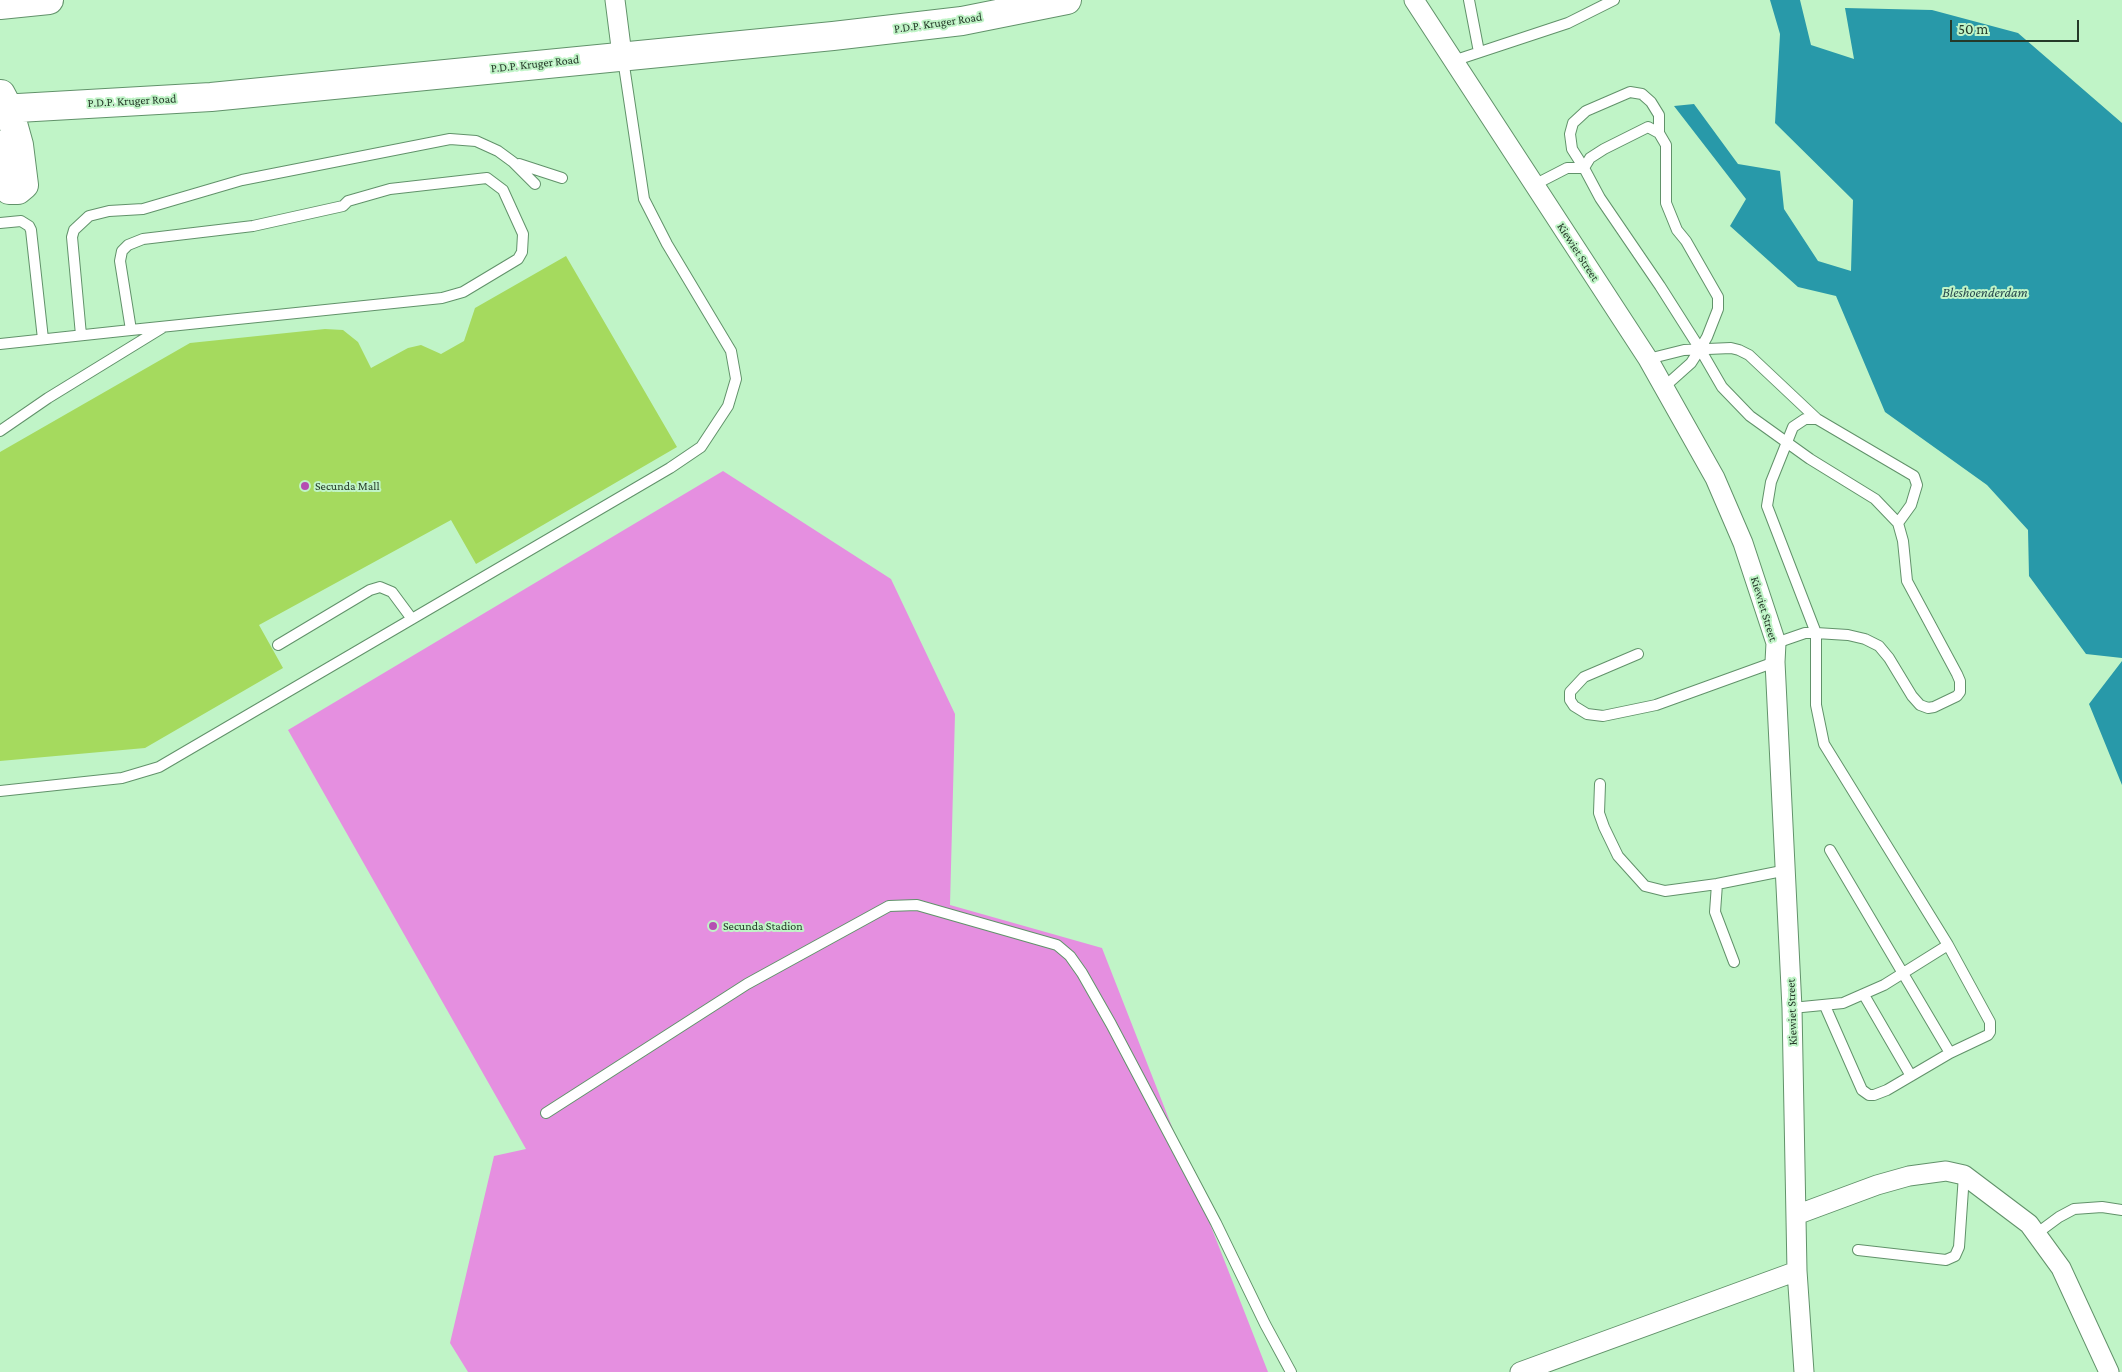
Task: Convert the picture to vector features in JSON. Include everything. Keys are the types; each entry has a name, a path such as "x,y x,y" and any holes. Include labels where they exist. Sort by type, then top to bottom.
{"street":[{"path":"0,4 48,0"},
{"path":"615,0 622,55"},
{"name":"P.D.P. Kruger Road","path":"3,104 211,97 962,21 1068,0"},
{"name":"Kiewiet Street","path":"1414,0 1648,359 1715,478 1743,543 1776,643 1775,662 1792,1008 1797,1271 1804,1372"},
{"path":"0,145 3,151 7,187 9,190 18,190 24,185 18,145 3,104"},
{"path":"1796,1215 1877,1185 1909,1176 1946,1171 1964,1175 2030,1224 2060,1268 2109,1372"},
{"path":"1520,1372 1797,1271"}],"lane":[{"path":"1468,0 1479,52"},
{"path":"1454,61 1568,23 1614,0"},
{"path":"0,791 122,778 159,767 670,468 701,447 728,406 736,380 731,352 667,244 644,199 622,55"},
{"path":"1663,388 1691,363 1700,349 1715,322 1718,297 1686,241 1677,230 1666,203 1666,145 1659,133 1659,115 1651,102 1642,94 1630,92 1586,111 1573,123 1570,134 1572,149 1600,198 1660,286 1700,349 1722,387 1750,416 1810,459 1875,499 1898,523 1903,541 1906,581 1957,674 1960,681 1960,692 1957,696 1934,707 1920,706 1879,646 1864,639 1848,635 1805,633 1776,643"},
{"path":"1584,168 1590,158 1604,148 1648,127 1659,133"},
{"path":"81,335 72,237 74,230 89,216 109,211 143,209 242,180 450,139 476,140 513,162 562,178"},
{"path":"513,162 535,184"},
{"path":"1534,185 1567,168 1584,168"},
{"path":"0,344 442,298 463,292 518,259 524,244 523,234 503,190 487,178 390,190 348,201 343,206 253,226 143,239 128,245 122,251 120,262 131,330"},
{"path":"0,223 21,221 29,226 31,230 43,339"},
{"path":"0,431 48,398 165,327"},
{"path":"1648,359 1684,350 1700,349 1731,348 1749,355 1818,419 1914,476 1917,485 1911,505 1898,523"},
{"path":"1818,419 1806,419 1793,427 1771,482 1768,506 1816,633 1816,705 1824,744 1948,945 1991,1027 1988,1035 1950,1053 1887,1090 1874,1095 1864,1093 1825,1006"},
{"path":"278,645 370,590 380,587 392,592 412,619"},
{"path":"1638,654 1584,678 1570,692 1570,700 1574,706 1587,714 1603,716 1656,706 1775,662"},
{"path":"1600,784 1599,813 1604,827 1618,856 1645,886 1665,891 1716,884 1786,870"},
{"path":"1830,850 1950,1053"},
{"path":"1716,884 1715,912 1734,962"},
{"path":"546,1113 747,984 889,906 917,905 1057,945 1070,956 1082,973 1111,1024 1216,1223 1265,1324 1291,1372"},
{"path":"1792,1008 1844,1003 1864,995 1904,973 1948,945"},
{"path":"1864,995 1911,1076"},
{"path":"1858,1250 1946,1260 1955,1256 1959,1247 1964,1175"},
{"path":"2036,1234 2059,1217 2074,1209 2102,1206 2122,1210"}],"shaded area":[{"name":"Secunda Stadion","path":"723,471 891,579 955,714 950,905 1102,948 1268,1372 468,1372 450,1343 494,1156 526,1149 288,730"}],"water":[{"name":"Bleshoenderdam","path":"1770,0 1800,0 1811,45 1854,59 1845,8 1932,10 2018,33 2122,123 2122,658 2086,654 2029,576 2028,530 1987,485 1885,412 1836,296 1798,287 1730,226 1746,199 1674,106 1694,104 1738,164 1780,171 1784,209 1818,261 1851,271 1853,200 1775,123 1780,34"},
{"path":"2122,661 2122,785 2089,704"}],"building":[{"name":"Secunda Mall","path":"566,256 677,447 476,564 451,520 259,625 283,668 145,748 0,761 0,452 190,343 325,329 343,330 358,342 371,368 408,348 421,345 441,354 464,341 475,308"}],"place":[{"name":"Secunda Mall","path":"305,486"},
{"name":"Secunda Stadion","path":"713,926"}]}
